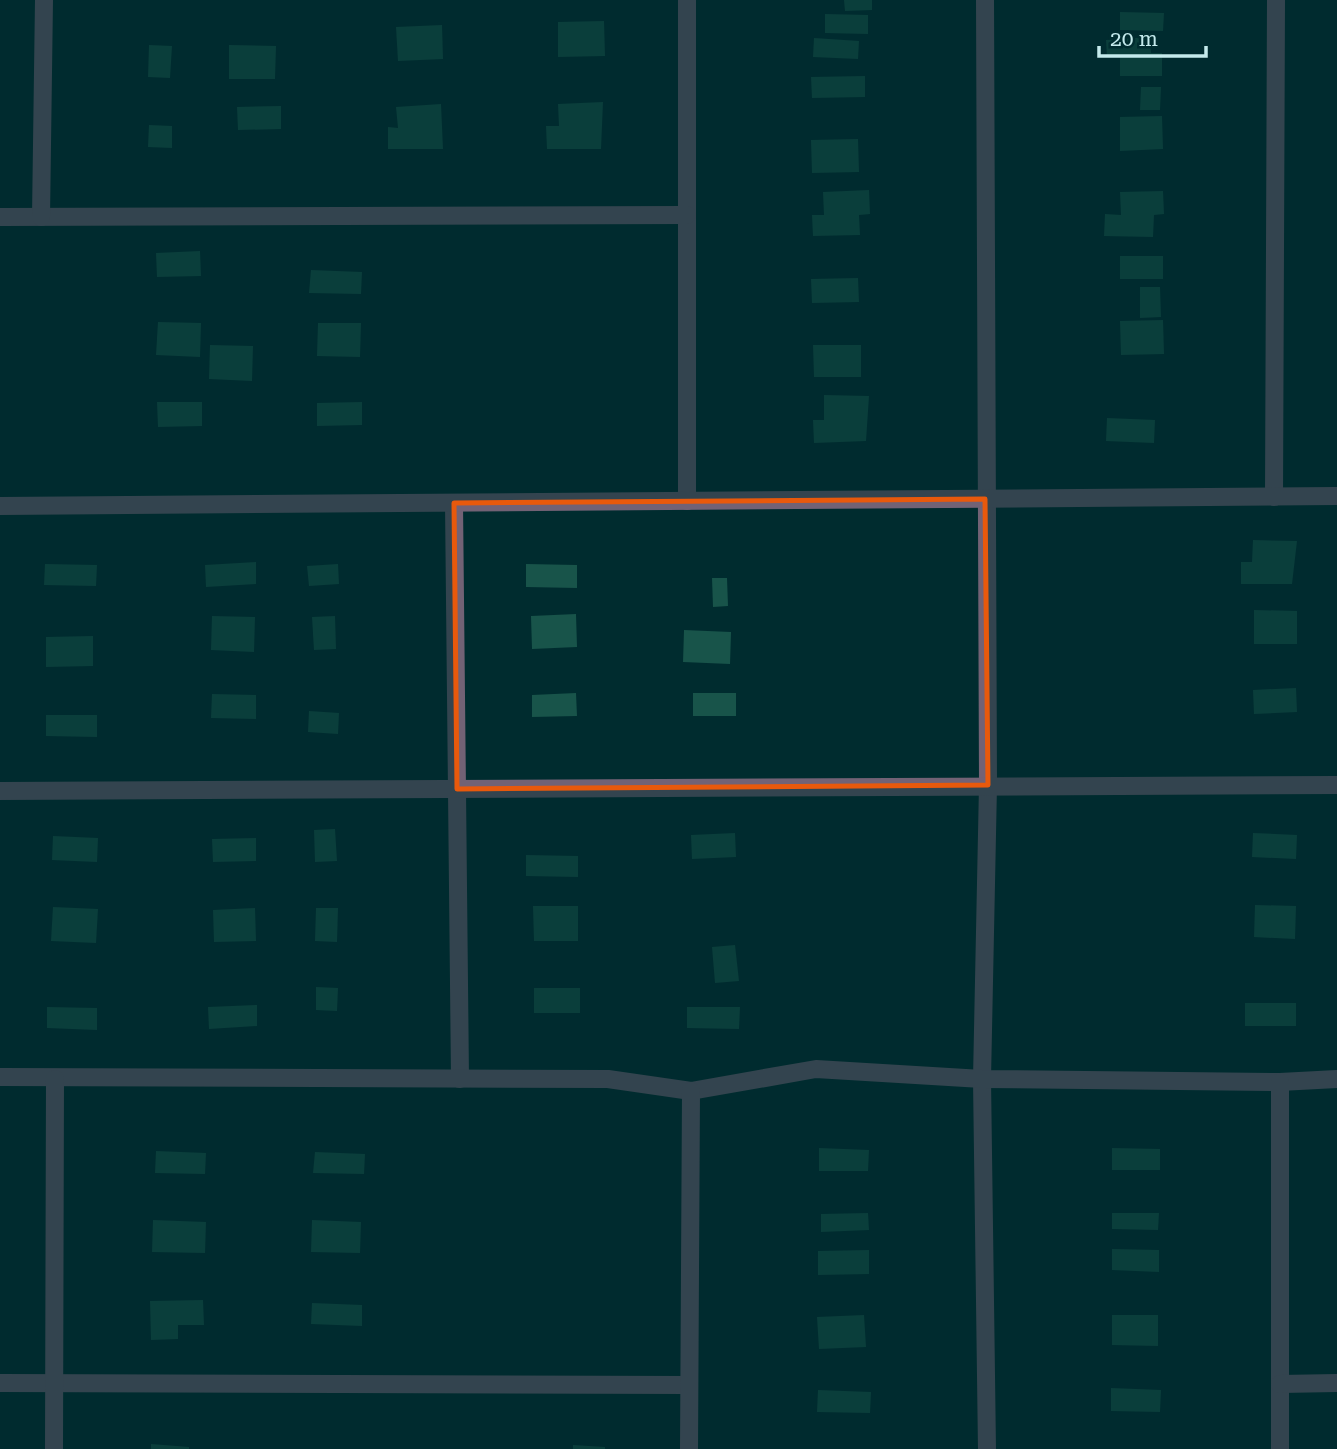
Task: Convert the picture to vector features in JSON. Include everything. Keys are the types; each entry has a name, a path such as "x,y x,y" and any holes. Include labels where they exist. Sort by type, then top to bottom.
{"street":[{"path":"41,217 44,0"},
{"path":"687,0 687,501"},
{"path":"985,0 988,785 982,1079 987,1449"},
{"path":"1274,497 1276,0"},
{"path":"0,217 687,215"},
{"path":"0,506 1337,496"},
{"path":"454,503 460,1079"},
{"path":"0,791 1337,785"},
{"path":"0,1077 608,1079 691,1091 816,1069 982,1079 1280,1082 1337,1079"},
{"path":"54,1449 55,1079"},
{"path":"1280,1082 1280,1449"},
{"path":"689,1449 691,1091"},
{"path":"0,1382 689,1385"},
{"path":"1280,1384 1337,1383"}],"highlighted area":[{"path":"985,499 988,785 457,789 454,503"}],"building":[{"path":"844,0 872,0 872,10 845,11"},
{"path":"1120,12 1164,13 1163,31 1120,30"},
{"path":"825,14 868,15 868,34 825,33"},
{"path":"604,21 605,56 558,57 558,22"},
{"path":"442,25 443,59 398,61 396,27"},
{"path":"1150,37 1151,53 1162,53 1162,76 1120,76 1120,56 1107,57 1106,40"},
{"path":"814,38 859,41 858,59 813,57"},
{"path":"149,45 172,46 170,78 148,77"},
{"path":"229,45 276,46 275,79 229,79"},
{"path":"865,76 865,97 812,98 811,77"},
{"path":"1141,87 1161,87 1160,110 1140,110"},
{"path":"603,102 601,149 547,149 546,126 559,126 558,104"},
{"path":"441,104 443,149 388,149 388,127 398,128 396,107"},
{"path":"281,106 281,129 238,130 237,107"},
{"path":"1162,116 1163,149 1120,151 1120,117"},
{"path":"149,125 172,126 172,148 148,147"},
{"path":"858,139 859,172 812,173 811,140"},
{"path":"869,190 870,214 859,215 860,235 813,236 812,215 824,215 823,192"},
{"path":"1163,191 1164,214 1154,215 1153,237 1104,236 1105,214 1121,215 1120,192"},
{"path":"200,251 201,276 157,277 156,253"},
{"path":"1120,256 1163,256 1163,279 1120,279"},
{"path":"311,270 362,272 361,294 309,293"},
{"path":"858,278 859,302 812,303 811,279"},
{"path":"1140,287 1160,287 1161,317 1140,318"},
{"path":"1163,320 1164,354 1121,355 1120,321"},
{"path":"158,322 201,323 200,357 156,355"},
{"path":"318,323 361,323 360,357 317,356"},
{"path":"210,345 253,346 252,381 209,379"},
{"path":"813,345 861,345 861,377 814,377"},
{"path":"824,395 869,396 866,441 814,443 813,420 824,420"},
{"path":"157,402 202,402 202,426 158,427"},
{"path":"362,402 362,425 317,426 317,403"},
{"path":"1107,418 1155,420 1154,443 1106,441"},
{"path":"1253,540 1297,541 1292,584 1241,584 1241,562 1252,562"},
{"path":"256,562 256,584 206,587 205,565"},
{"path":"45,564 97,565 96,586 44,585"},
{"path":"338,564 339,584 309,586 307,566"},
{"path":"526,564 577,565 577,588 526,587"},
{"path":"712,578 727,578 728,606 713,607"},
{"path":"1254,610 1297,611 1297,644 1254,644"},
{"path":"576,614 577,647 532,649 531,616"},
{"path":"212,616 255,617 254,652 211,650"},
{"path":"335,616 336,649 314,650 312,617"},
{"path":"684,630 731,632 730,664 683,662"},
{"path":"93,636 93,666 46,667 46,637"},
{"path":"1296,688 1297,712 1254,714 1253,690"},
{"path":"576,693 577,716 532,717 532,695"},
{"path":"693,693 736,693 736,716 693,716"},
{"path":"212,694 256,695 256,719 211,718"},
{"path":"309,711 339,713 338,734 308,732"},
{"path":"46,715 97,715 97,737 46,736"},
{"path":"335,829 337,861 315,862 314,830"},
{"path":"735,833 736,857 692,859 691,835"},
{"path":"1253,833 1297,835 1296,859 1252,857"},
{"path":"53,836 98,838 97,862 52,860"},
{"path":"256,838 256,861 213,862 212,839"},
{"path":"526,855 578,856 578,877 526,876"},
{"path":"1255,905 1296,906 1295,939 1254,937"},
{"path":"533,906 578,906 578,941 534,941"},
{"path":"53,907 98,909 96,943 51,941"},
{"path":"255,908 256,941 214,942 213,910"},
{"path":"316,908 338,908 337,942 315,941"},
{"path":"735,945 739,981 715,983 712,947"},
{"path":"316,987 338,988 337,1011 316,1010"},
{"path":"534,988 580,988 580,1013 534,1013"},
{"path":"1245,1003 1296,1003 1296,1026 1245,1026"},
{"path":"257,1005 257,1026 209,1029 208,1007"},
{"path":"47,1007 97,1008 97,1030 47,1028"},
{"path":"687,1007 740,1007 739,1029 687,1028"},
{"path":"819,1148 869,1150 868,1171 819,1171"},
{"path":"1112,1148 1160,1149 1160,1170 1112,1170"},
{"path":"156,1151 206,1153 205,1174 155,1173"},
{"path":"315,1152 365,1154 364,1174 313,1173"},
{"path":"868,1213 869,1230 821,1232 821,1214"},
{"path":"1112,1213 1159,1213 1158,1230 1112,1229"},
{"path":"153,1220 206,1222 205,1253 152,1252"},
{"path":"312,1220 361,1222 360,1253 311,1252"},
{"path":"1112,1249 1159,1250 1159,1272 1112,1270"},
{"path":"869,1250 869,1274 818,1275 818,1251"},
{"path":"203,1300 204,1325 178,1325 178,1339 151,1340 150,1301"},
{"path":"312,1303 362,1305 362,1326 311,1324"},
{"path":"864,1315 866,1347 819,1349 817,1317"},
{"path":"1112,1315 1158,1315 1158,1346 1112,1345"},
{"path":"1111,1388 1161,1390 1160,1412 1111,1411"},
{"path":"818,1390 871,1392 870,1413 817,1412"},
{"path":"151,1444 189,1447 189,1449 151,1449"},
{"path":"573,1445 605,1447 605,1449 573,1449"}]}
